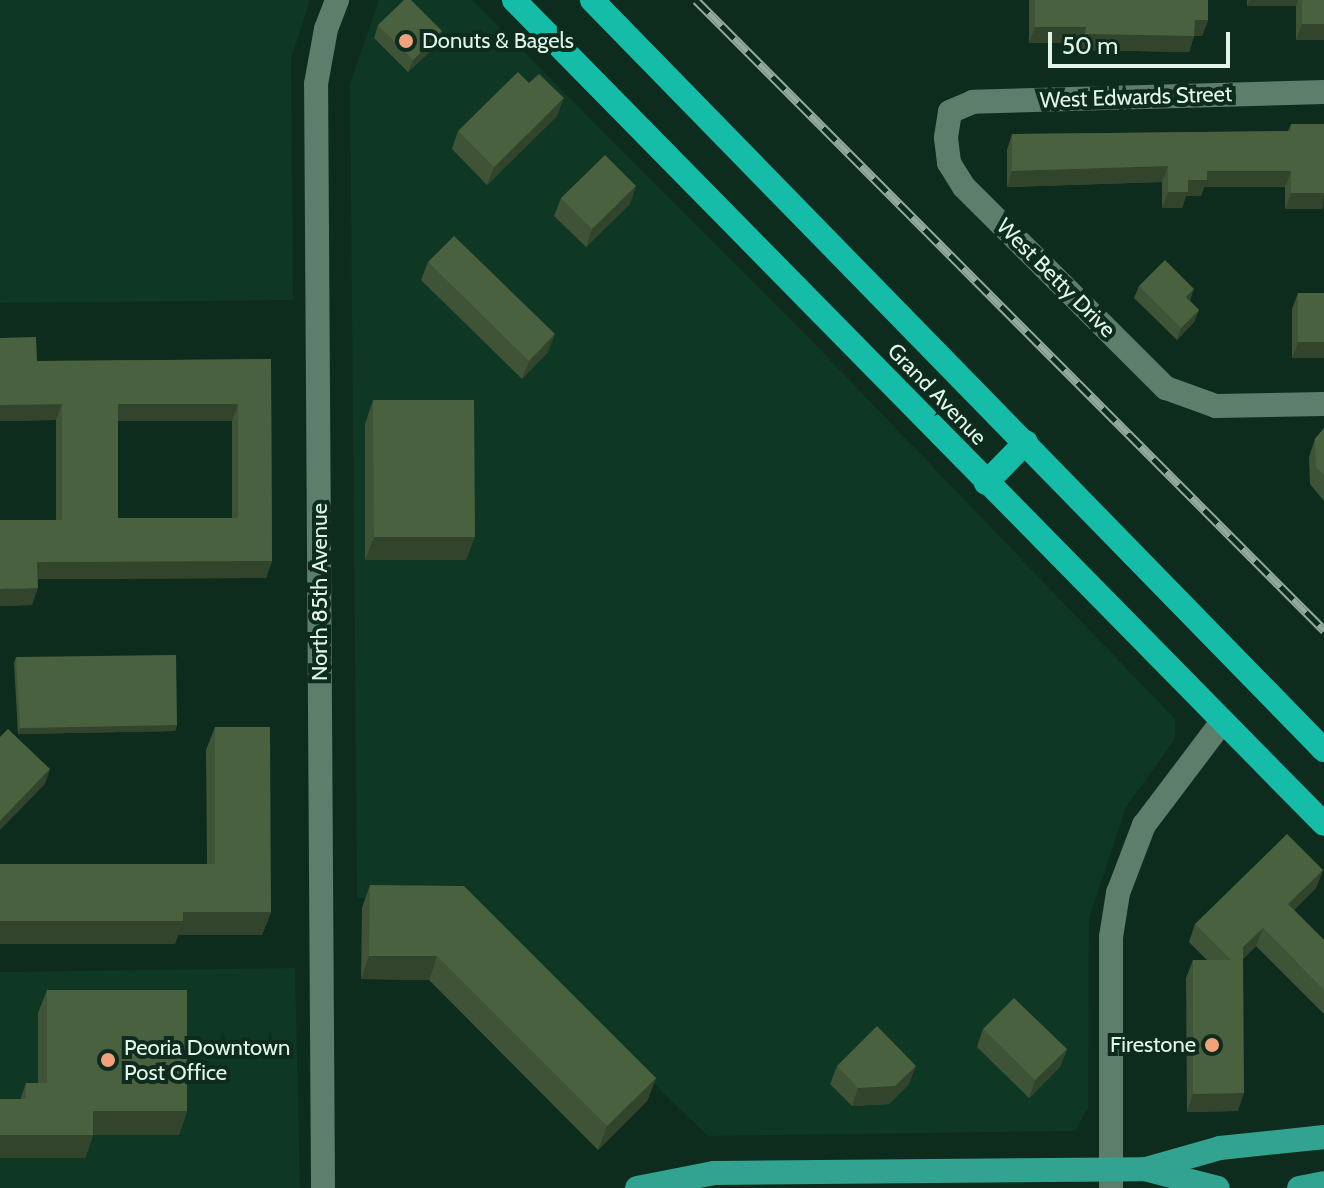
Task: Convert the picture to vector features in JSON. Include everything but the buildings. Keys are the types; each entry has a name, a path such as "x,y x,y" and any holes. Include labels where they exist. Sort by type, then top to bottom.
{"highway":[{"name":"Grand Avenue","path":"514,0 1324,824"},
{"name":"Grand Avenue","path":"592,0 1324,750"},
{"path":"986,483 1026,442"}],"main road":[{"path":"637,1188 714,1173 1111,1179 1220,1148 1324,1137"},
{"path":"1144,1169 1218,1188"},
{"path":"1299,1188 1324,1183"}],"street":[{"name":"North 85th Avenue","path":"323,1188 316,84 326,29 337,0"},
{"name":"West Edwards Street","path":"950,112 973,102 1324,92"},
{"name":"West Betty Drive","path":"950,112 946,138 949,163 964,187 1166,388 1216,406 1324,404"},
{"path":"1111,1179 1111,937 1118,893 1144,825 1222,722"}],"shaded area":[{"path":"0,0 310,0 291,59 293,300 0,303"},
{"path":"379,0 472,0 810,339 1175,719 1175,739 1126,807 1089,918 1088,1108 1075,1131 708,1136 458,896 357,898 350,84"},
{"path":"295,968 300,1188 0,1188 0,972"}],"railway":[{"path":"696,0 1324,630"}],"place":[{"name":"Donuts & Bagels","path":"406,41"},
{"name":"Firestone","path":"1212,1045"},
{"name":"Peoria Downtown Post Office","path":"108,1060"}]}
